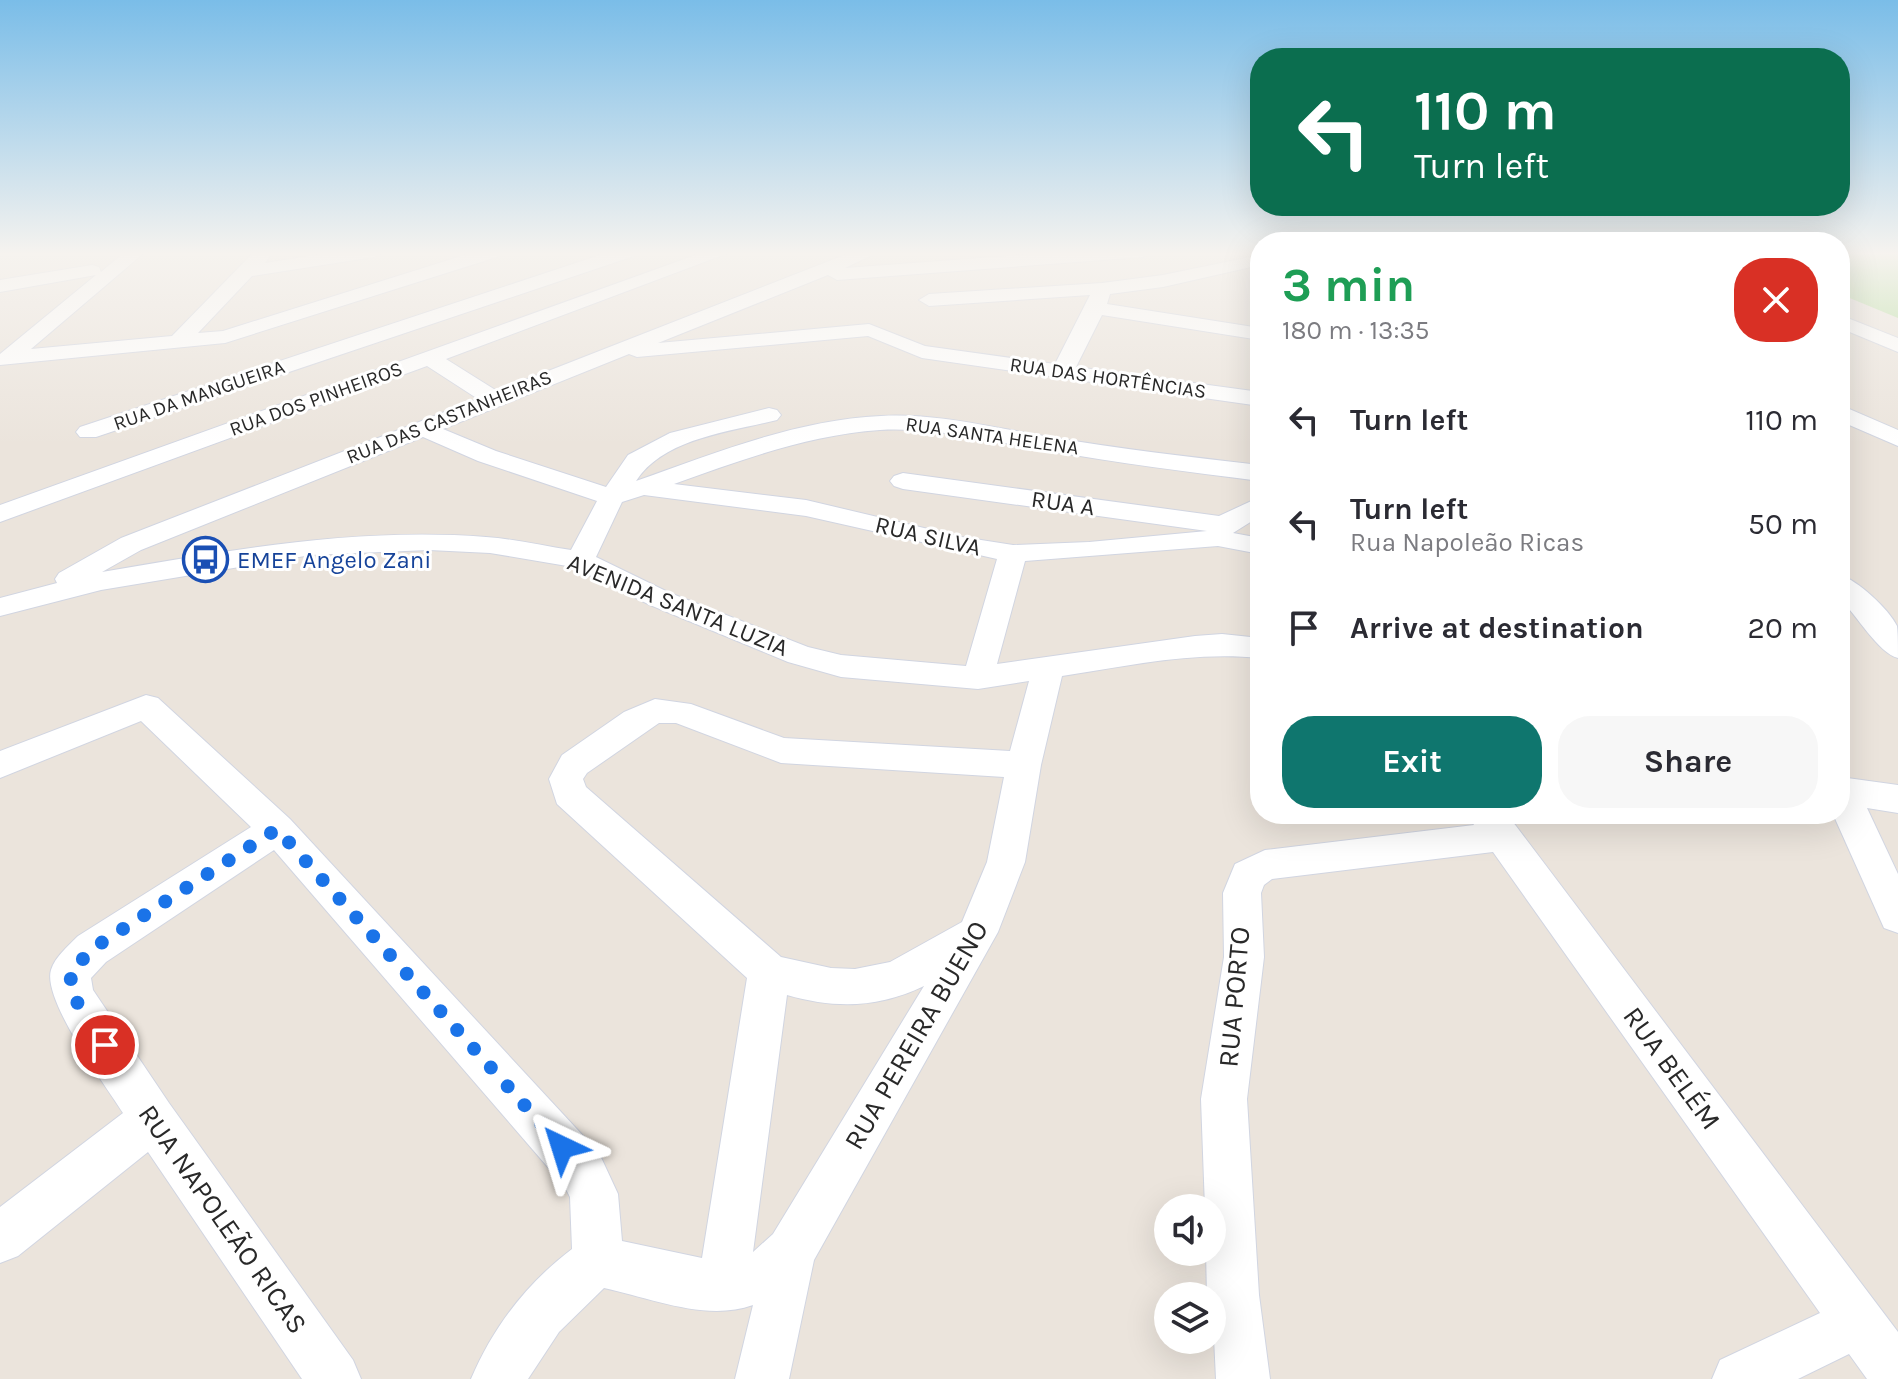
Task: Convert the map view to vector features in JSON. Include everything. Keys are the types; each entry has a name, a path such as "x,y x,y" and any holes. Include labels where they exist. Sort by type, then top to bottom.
{"street":[{"path":"4,361 58,316"},
{"path":"177,343 203,316"},
{"path":"4,361 225,337 290,316"},
{"name":"RUA DA MANGUEIRA","path":"88,432 434,316"},
{"name":"RUA DOS PINHEIROS","path":"0,514 544,316"},
{"name":"RUA DAS CASTANHEIRAS","path":"37,598 131,544 702,316"},
{"path":"1062,372 1090,316"},
{"path":"1167,316 1250,332"},
{"path":"1193,316 1197,324"},
{"path":"1850,325 1898,346"},
{"name":"RUA DAS HORTÊNCIAS","path":"628,345 635,351 652,352 869,330 883,334 901,346 922,352 1250,398"},
{"path":"225,337 275,368 313,400"},
{"path":"429,358 494,399"},
{"path":"580,560 612,497 637,460 678,438 769,415"},
{"path":"1850,417 1898,439"},
{"name":"RUA SANTA HELENA","path":"612,497 829,428 883,422 938,424 1051,445 1250,472"},
{"path":"422,428 487,456 612,497"},
{"name":"RUA A","path":"903,481 1220,532"},
{"name":"RUA SILVA","path":"641,488 806,508 962,545 1013,553 1089,550 1220,532 1250,512"},
{"name":"RUA SILVA","path":"1220,532 1250,542"},
{"name":"AVENIDA SANTA LUZIA","path":"0,607 100,581 311,547 379,542 490,545 580,560 660,599 818,661 869,669 978,678 1195,646 1222,644 1250,647"},
{"path":"978,678 1013,553"},
{"path":"1850,593 1896,641"},
{"name":"RUA PEREIRA BUENO","path":"762,1379 791,1252 978,932 1006,862 1024,765 1048,668"},
{"path":"0,765 146,706 277,829 582,1170 594,1194 598,1261 562,1287 538,1311 498,1379"},
{"path":"978,932 922,968 859,990 829,987 769,972 570,794 566,779 574,764 636,720 655,711 679,712 781,750 1024,765"},
{"path":"1850,792 1898,799"},
{"path":"1850,811 1898,916"},
{"name":"RUA BELÉM","path":"1494,825 1898,1376"},
{"name":"RUA PORTO","path":"1243,1379 1233,1295 1224,1099 1244,957 1242,893 1248,875 1265,865 1494,825"},
{"name":"RUA NAPOLEÃO RICAS","path":"277,829 92,949 70,973 73,996 153,1119 334,1379"},
{"path":"723,1285 769,972"},
{"path":"0,1238 153,1119"},
{"name":"RUA PEREIRA BUENO","path":"598,1261 680,1281 723,1285 761,1277 791,1252"},
{"path":"1739,1379 1858,1322"}],"place":[{"name":"EMEF Angelo Zani","path":"206,560"}],"route":[{"path":"105,1045 73,996 70,973 92,949 277,829 562,1147"}]}
